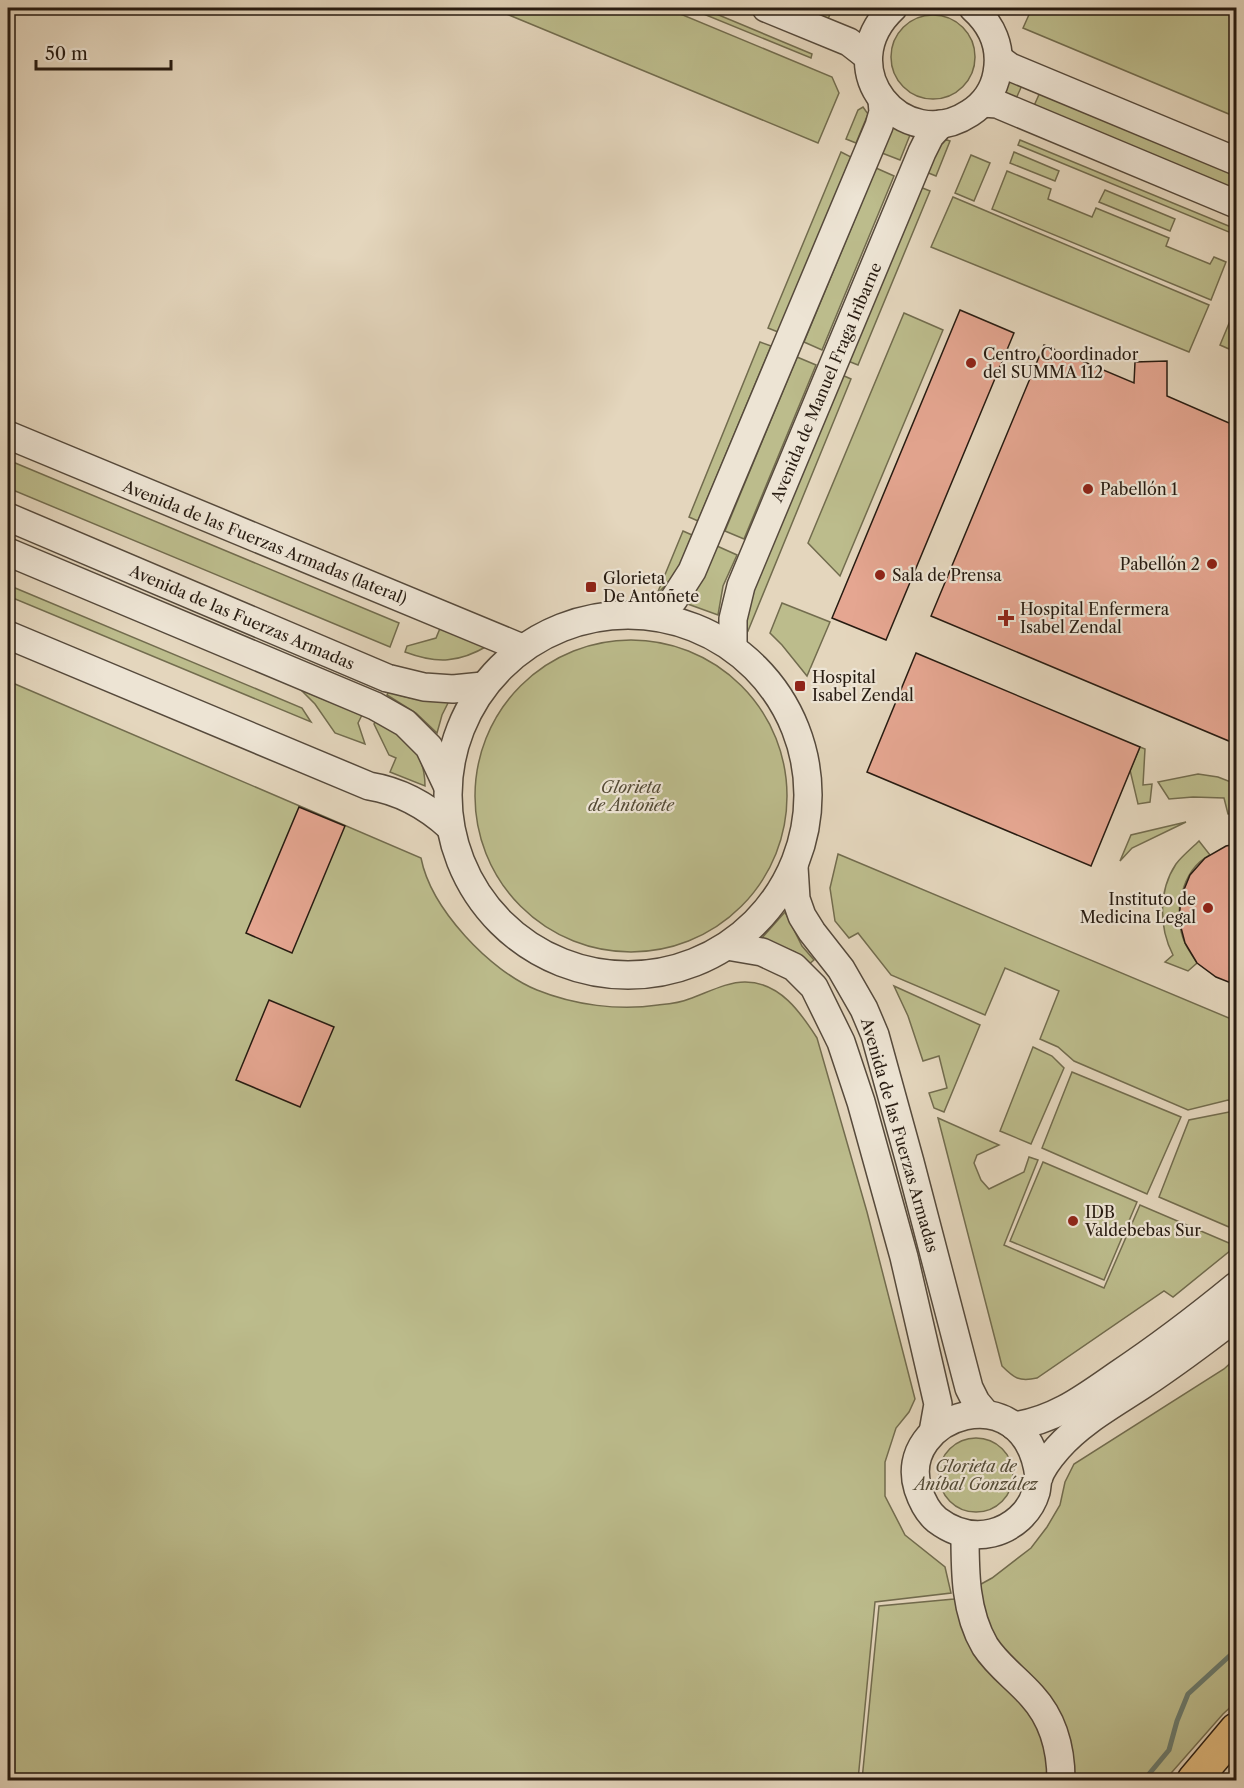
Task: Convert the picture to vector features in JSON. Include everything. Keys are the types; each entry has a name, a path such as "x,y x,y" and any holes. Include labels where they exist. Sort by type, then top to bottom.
{"highway":[{"path":"1194,1780 1236,1730"}],"street":[{"path":"765,8 849,42 867,56"},
{"path":"884,9 868,47 867,56 871,80 882,100 895,112 908,120 924,124 941,124 964,117 983,103 995,81 999,59 996,41 984,14"},
{"path":"999,59 1010,67 1236,161"},
{"path":"658,617 692,571 879,126 883,112 882,100"},
{"path":"983,103 997,104 1236,204"},
{"name":"Avenida de Manuel Fraga Iribarne","path":"733,648 733,619 741,586 922,152 930,136 941,124"},
{"name":"Avenida de las Fuerzas Armadas (lateral)","path":"8,435 522,648"},
{"name":"Avenida de las Fuerzas Armadas","path":"8,517 387,678 424,687 483,686"},
{"name":"Avenida de las Fuerzas Armadas","path":"8,552 375,706 405,723 429,747 447,784"},
{"path":"634,615 658,617 697,628 733,648 765,677 781,698 802,747 808,773 809,799 806,826 794,867 777,898 755,924 727,946 705,959 681,968 648,974 605,974 556,961 534,949 513,934 489,910 466,875 456,851 450,827 447,784 450,758 469,708 483,686 496,670 522,648 556,629 594,617 634,615"},
{"path":"8,635 369,786 424,805 450,827"},
{"name":"Avenida de las Fuerzas Armadas","path":"794,867 796,899 802,916 846,978 864,1009 875,1035 969,1388 976,1402 986,1414"},
{"name":"Avenida de las Fuerzas Armadas","path":"727,946 762,952 794,967 814,987 841,1042 861,1102 904,1257 938,1404 933,1432"},
{"path":"1014,1426 1035,1423 1074,1404 1173,1338 1236,1286"},
{"path":"1039,1477 1036,1457 1028,1440 1014,1426 1001,1418 986,1414 967,1414 948,1421 933,1432 922,1448 916,1466 917,1484 922,1502 933,1517 948,1528 965,1534 984,1535 1001,1531 1017,1522 1029,1508 1039,1477 1054,1452 1072,1432 1186,1356 1236,1317"},
{"path":"965,1534 967,1594 974,1619 984,1644 997,1663 1032,1696 1046,1716 1054,1734 1060,1760 1061,1780"}],"green space":[{"path":"492,8 666,8 832,77 839,93 818,143"},
{"path":"689,8 702,8 812,54 811,58"},
{"path":"788,8 833,8 826,23"},
{"path":"1032,8 1236,8 1236,117 1023,28"},
{"path":"933,15 949,18 963,27 972,41 975,57 972,73 963,87 949,96 933,99 917,96 903,87 894,73 891,57 894,41 903,27 917,18"},
{"path":"1006,76 1023,83 1015,101 999,94"},
{"path":"1041,90 1236,172 1236,193 1033,108"},
{"path":"863,107 868,114 856,143 846,139 858,110"},
{"path":"894,123 912,130 900,160 882,153"},
{"path":"1020,140 1236,229 1236,235 1018,145"},
{"path":"942,141 950,141 936,176 926,172"},
{"path":"841,152 851,157 778,332 768,328"},
{"path":"1014,152 1059,171 1055,181 1010,163"},
{"path":"971,155 990,163 974,201 955,193"},
{"path":"876,168 894,176 822,350 804,342"},
{"path":"1007,171 1051,189 1048,199 1092,217 1096,208 1169,238 1166,246 1210,264 1214,257 1226,262 1211,300 992,209"},
{"path":"920,187 930,191 858,365 848,361"},
{"path":"1105,190 1175,219 1170,231 1099,202"},
{"path":"953,197 1209,305 1189,352 931,247"},
{"path":"904,313 943,330 840,576 808,543"},
{"path":"1233,314 1236,316 1236,352 1220,345"},
{"path":"760,342 771,346 698,521 689,517"},
{"path":"797,357 816,365 744,539 725,531"},
{"path":"842,375 851,379 748,631 745,628 748,603"},
{"path":"8,460 399,623 390,647 8,488"},
{"path":"683,531 692,535 679,567 657,594"},
{"path":"717,546 737,555 723,586 718,615 685,603"},
{"path":"8,585 302,708 311,722 8,596"},
{"path":"782,603 830,622 807,676 770,633"},
{"path":"441,626 489,645 468,655 448,660 427,658 405,652 407,646 436,638"},
{"name":"Glorieta de Antoñete","path":"631,640 661,643 705,658 730,675 752,697 769,722 775,736 784,766 787,796 784,826 769,870 752,895 730,917 705,934 691,940 661,949 631,952 601,949 557,934 532,917 510,895 493,870 487,856 478,826 475,796 478,766 493,722 510,697 532,675 557,658 571,652 601,643"},
{"path":"8,681 421,858 427,878 437,897 465,936 500,969 537,990 581,1003 612,1007 643,1007 678,1002 738,982 757,983 779,993 804,1019 817,1038 867,1212 915,1399 909,1412 896,1428 885,1462 885,1496 905,1535 945,1567 951,1593 875,1602 858,1780 8,1780"},
{"path":"301,690 362,715 358,723 365,744 335,733 315,704"},
{"path":"389,691 419,699 449,701 437,733 416,713 387,695"},
{"path":"376,720 396,731 411,745 421,763 425,786 390,772 396,758 389,755 374,724"},
{"path":"1140,747 1145,749 1143,785 1152,784 1150,802 1138,804 1130,770"},
{"path":"1198,774 1218,777 1236,784 1236,813 1228,814 1224,798 1169,799 1158,782"},
{"path":"1186,822 1132,848 1120,861 1131,835"},
{"path":"1199,841 1210,855 1192,871 1182,894 1180,907 1181,932 1186,946 1197,963 1188,971 1165,962 1173,955 1165,933 1162,909 1170,875 1176,864"},
{"path":"838,854 1236,1021 1236,1104 1228,1100 1188,1110 1074,1061 1058,1047 1040,1039 1059,991 1005,968 985,1015 891,975 858,933 849,938 835,921 830,888"},
{"path":"785,912 802,946 814,960 809,964 795,952 761,939"},
{"path":"894,986 980,1025 944,1112 934,1108 929,1093 947,1088 939,1056 923,1061 908,1016"},
{"path":"1033,1047 1052,1056 1064,1068 1031,1144 1000,1131"},
{"path":"1072,1072 1181,1117 1147,1194 1042,1148"},
{"path":"1229,1112 1236,1115 1236,1230 1159,1197 1189,1120"},
{"path":"938,1118 999,1145 977,1155 974,1163 981,1180 989,1189 1024,1172 1029,1157 1038,1160 1004,1245 1104,1288 1140,1205 1236,1246 1173,1297 1164,1291 1037,1378 1026,1380 1017,1378 1002,1366"},
{"name":"IDB Valdebebas Sur","path":"1043,1162 1137,1202 1104,1280 1010,1241"},
{"path":"1236,1358 1236,1702 1165,1780 862,1780 879,1606 954,1599 992,1578 1031,1548 1047,1527 1060,1505 1065,1482 1074,1464 1224,1369"},
{"name":"Glorieta de Aníbal González","path":"976,1438 997,1444 1007,1454 1013,1475 1007,1496 997,1506 976,1512 955,1506 945,1496 939,1475 945,1454 955,1444"}],"building":[{"path":"960,310 1014,333 886,640 832,618"},
{"name":"Pabellón 1","path":"1044,345 1134,383 1135,362 1167,361 1167,396 1236,426 1236,744 931,616"},
{"path":"916,653 1140,747 1091,866 867,772"},
{"path":"299,807 345,826 292,953 246,933"},
{"name":"Instituto de Medicina Legal","path":"1236,844 1236,985 1216,977 1197,963 1185,943 1179,920 1181,897 1190,875 1205,858 1226,846"},
{"path":"269,1000 334,1027 300,1107 236,1080"}],"waterway":[{"path":"1144,1780 1169,1750 1188,1694 1236,1650"}],"place":[{"name":"Centro Coordinador del SUMMA 112","path":"971,363"},
{"name":"Pabellón 1","path":"1088,489"},
{"name":"Pabellón 2","path":"1212,564"},
{"name":"Sala de Prensa","path":"880,575"},
{"name":"Glorieta De Antoñete","path":"591,587"},
{"name":"Hospital Enfermera Isabel Zendal","path":"1006,618"},
{"name":"Hospital Isabel Zendal","path":"800,686"},
{"name":"Instituto de Medicina Legal","path":"1208,908"},
{"name":"IDB Valdebebas Sur","path":"1073,1221"}]}
